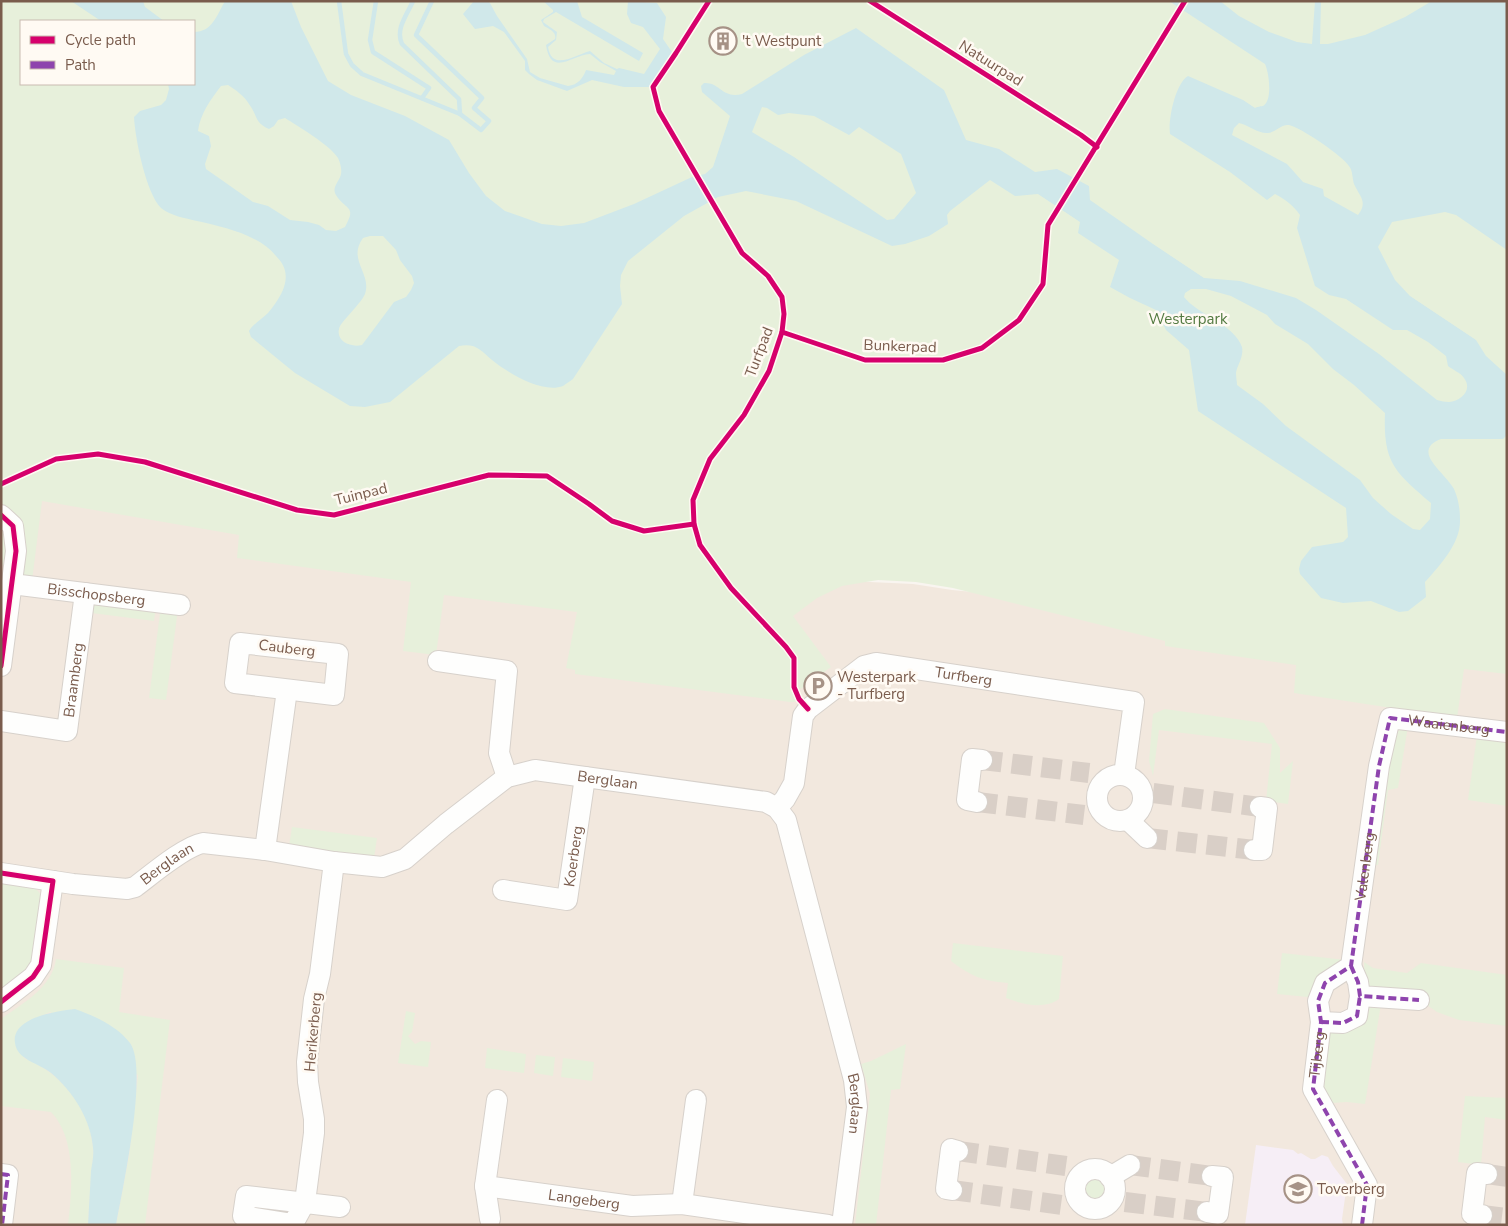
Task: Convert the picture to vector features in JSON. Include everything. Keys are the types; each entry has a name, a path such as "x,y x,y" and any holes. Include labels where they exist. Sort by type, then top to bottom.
{"street":[{"path":"1,515 13,526 16,551 1,666"},
{"name":"Bisschopsberg","path":"12,584 180,605"},
{"name":"Braamberg","path":"1,721 67,731 85,593"},
{"name":"Cauberg","path":"240,643 338,654 334,695 287,690 235,683 240,643"},
{"path":"438,661 507,671 499,753 508,777"},
{"name":"Turfberg","path":"778,808 794,783 804,716 808,709 864,666 876,663 1134,702 1107,775 1099,787 1096,801 1098,808 1108,818"},
{"path":"265,850 287,690"},
{"name":"Waaienberg","path":"1390,718 1507,732"},
{"name":"Valenberg","path":"1351,966 1378,766 1390,718"},
{"path":"977,802 967,800 972,759 982,760"},
{"name":"Berglaan","path":"53,881 127,889 135,887 196,844 203,843 382,867 405,859 446,824 508,777 535,770 766,802 778,808 786,820 854,1080 857,1107 842,1225"},
{"path":"1084,815 1122,821 1128,820 1139,811 1148,792 1135,780 1107,775"},
{"name":"Koerberg","path":"502,890 567,900 585,777"},
{"path":"1254,850 1262,850 1267,808 1260,807"},
{"path":"1128,820 1147,838"},
{"name":"Herikerberg","path":"334,862 307,1062 314,1133 305,1202 340,1207"},
{"path":"1,873 53,881 41,965 33,977 1,1002"},
{"path":"1351,966 1358,982 1360,996 1419,1000"},
{"name":"Tijberg","path":"1351,966 1325,983 1318,1002 1321,1022 1313,1088 1367,1185 1363,1220"},
{"name":"Tijberg","path":"1321,1022 1343,1023 1357,1016 1360,996"},
{"path":"490,1219 485,1186 497,1100"},
{"path":"682,1204 696,1100"},
{"path":"952,1190 946,1189 951,1150 958,1150"},
{"path":"1110,1177 1130,1165"},
{"path":"1074,1170 1100,1170 1110,1177 1119,1201 1082,1210 1075,1190 1074,1170"},
{"path":"1482,1215 1472,1214 1477,1173 1487,1174"},
{"path":"1,1174 8,1175 2,1225"},
{"path":"1207,1212 1218,1214 1223,1177 1212,1176"},
{"name":"Langeberg","path":"485,1186 632,1206 682,1204 828,1225"}],"shaded area":[{"path":"54,486 464,563 913,584 952,590 1507,642 1507,1225 1,1225 1,513"},
{"name":"Toverberg","path":"1256,1145 1293,1150 1311,1159 1322,1155 1328,1157 1347,1184 1342,1219 1343,1225 1245,1225"}],"green space":[{"name":"Westerpark","path":"1,1 1507,1 1507,674 1464,669 1457,718 1294,693 1296,665 1165,646 1165,641 953,588 916,582 878,580 842,586 817,598 793,616 831,667 799,690 802,696 797,702 790,702 575,674 575,670 566,668 577,612 444,595 436,655 403,651 411,582 237,558 239,535 42,501 32,581 23,577 25,538 11,567 1,565"},
{"path":"85,601 156,606 154,621 84,612"},
{"path":"161,606 178,609 166,700 149,698"},
{"path":"1165,709 1264,723 1280,748 1280,773 1293,761 1288,804 1266,801 1272,744 1159,730 1153,776 1149,761 1153,714"},
{"path":"1408,726 1398,788 1388,790 1378,865 1370,865 1394,733"},
{"path":"1477,735 1507,739 1507,806 1468,800"},
{"path":"292,827 377,838 374,858 289,846"},
{"path":"1,881 32,886 43,900 31,966 1,992"},
{"path":"953,943 1063,956 1059,999 1047,1004 1033,1005 1006,998 1008,983 977,977 951,961"},
{"path":"1282,953 1346,960 1317,993 1308,997 1277,994"},
{"path":"56,959 124,968 119,1012 170,1020 145,1225 116,1225 129,1156 138,1075 50,1012 24,1024 24,1058 50,1072 71,1093 86,1119 91,1133 93,1154 88,1225 68,1225 71,1196 69,1150 59,1123 51,1112 1,1106 1,1019 43,987 49,978"},
{"path":"1364,962 1373,968 1407,973 1421,963 1507,975 1507,1026 1459,1020 1437,1012 1427,1005 1381,1004 1365,1104 1332,1103 1318,1083 1325,1029 1347,1032 1366,1019"},
{"path":"406,1011 415,1013 412,1032 408,1036 415,1044 421,1041 431,1042 428,1067 398,1063"},
{"path":"906,1044 900,1089 891,1090 876,1225 855,1225 870,1094 861,1064"},
{"path":"487,1048 526,1054 524,1073 485,1068"},
{"path":"536,1055 555,1057 553,1076 534,1073"},
{"path":"563,1058 594,1062 592,1081 561,1077"},
{"path":"1465,1096 1507,1098 1507,1120 1485,1117 1481,1165 1458,1162"},
{"path":"1095,1177 1104,1180 1107,1189 1104,1198 1095,1201 1086,1198 1083,1189 1086,1180"}],"water":[{"path":"71,1 143,1 145,7 163,20 100,20"},
{"path":"225,1 291,1 301,27 328,81 351,95 405,116 449,140 469,173 486,196 505,211 542,224 561,226 584,223 634,204 692,177 705,174 713,167 730,116 702,92 701,86 704,83 714,85 730,94 742,94 804,55 856,28 944,90 966,140 999,149 1035,172 1057,169 1089,186 1090,200 1204,278 1240,281 1296,298 1379,354 1437,400 1449,402 1458,400 1464,394 1467,387 1463,376 1448,366 1446,356 1428,342 1407,330 1393,330 1346,299 1329,295 1315,286 1297,228 1300,215 1286,200 1275,194 1267,200 1230,172 1170,134 1173,103 1179,86 1188,76 1243,100 1255,108 1266,103 1269,86 1265,64 1169,1 1220,1 1239,16 1269,32 1297,42 1312,44 1315,1 1321,1 1320,44 1328,44 1365,35 1405,17 1432,1 1507,1 1507,250 1456,215 1445,212 1392,222 1378,247 1395,280 1410,296 1476,340 1486,356 1507,375 1507,435 1503,439 1441,439 1432,444 1429,449 1429,456 1432,462 1454,489 1459,503 1460,519 1457,537 1453,545 1443,561 1425,582 1426,597 1408,611 1399,612 1371,601 1343,603 1321,598 1300,574 1301,561 1312,547 1343,542 1348,537 1346,508 1198,411 1189,350 1166,330 1156,310 1110,287 1119,260 1078,233 1080,222 1038,194 1015,196 990,180 950,211 947,215 948,224 929,236 892,246 796,201 746,191 718,197 684,216 628,261 621,275 622,304 573,379 563,386 555,388 545,387 526,381 499,365 474,346 465,345 459,346 390,402 365,407 350,406 295,373 251,337 249,331 270,310 284,287 286,274 284,266 279,259 269,248 240,232 165,211 156,201 146,178 139,151 134,117 140,111 161,105 166,100 168,85 195,85 195,32 210,26","holes":["228,85 247,101 258,121 264,126 269,129 278,120 285,118 314,136 334,153 341,166 335,192 350,211 345,227 336,231 326,230 319,225 290,220 268,206 253,202 206,169 205,164 211,146 209,136 198,131 199,125 210,101 221,86","762,107 778,115 789,113 814,116 849,135 859,127 901,154 916,193 894,219 887,220 794,157 752,132","1239,123 1268,133 1289,125 1321,142 1345,161 1350,168 1354,184 1363,203 1358,215 1324,196 1323,189 1303,182 1287,164 1232,135 1234,128","383,236 396,250 400,260 412,276 414,283 406,297 394,302 362,345 357,346 344,342 339,335 339,331 340,326 365,294 365,279 358,260 359,246 363,238","1191,289 1206,289 1231,296 1267,315 1275,324 1308,344 1333,369 1385,413 1386,444 1394,465 1408,483 1431,503 1430,519 1420,530 1413,529 1391,514 1373,498 1360,480 1286,426 1263,404 1237,385 1236,373 1242,351 1238,339 1232,332 1190,303 1184,297 1185,293"]},
{"path":"474,1 487,1 490,3 527,59 530,72 540,78 568,86 580,81 586,70 614,75 616,71 590,54 557,63 552,60 549,55 546,45 555,39 555,34 544,26 541,20 553,12 553,10 543,1 577,1 582,17 643,53 639,61 556,12 544,19 543,22 557,32 556,40 548,47 550,55 554,59 565,60 590,51 604,63 617,69 644,74 660,49 643,27 631,23 627,14 628,1 657,3 666,17 663,39 672,52 649,87 624,87 592,80 567,91 537,80 529,74 525,70 525,61 504,32 493,26 475,29 463,14"},
{"path":"75,1009 98,1018 119,1032 130,1043 135,1057 137,1078 136,1103 116,1225 88,1225 93,1151 92,1137 80,1107 59,1080 24,1057 17,1049 15,1043 16,1034 20,1027 28,1021 47,1014"}],"waterway":[{"path":"339,1 346,54 352,65 362,74 460,114 481,130 489,121 474,108 482,98 416,35 432,1"},
{"path":"376,1 370,40 373,52 429,88 422,98"},
{"path":"413,1 401,27 400,38 402,44 459,99 460,114"}],"tunnel":[{"path":"982,760 1089,773"},
{"path":"1153,793 1260,807"},
{"path":"977,802 1084,815"},
{"path":"1147,838 1254,850"},
{"path":"958,1151 1066,1166"},
{"path":"1130,1165 1212,1176"},
{"path":"1487,1174 1507,1177"},
{"path":"952,1190 1062,1205"},
{"path":"1125,1202 1207,1212"},
{"path":"1482,1215 1507,1218"}],"marked path":[{"path":"1362,1225 1367,1185 1313,1089 1321,1022 1318,1001 1325,983 1351,966 1379,766 1390,718 1507,732"},
{"path":"1351,966 1358,982 1360,996 1419,1000"},
{"path":"1321,1022 1343,1023 1357,1016 1360,996"},
{"path":"1,1174 8,1175 2,1225"}],"cycle path":[{"name":"Turfpad","path":"709,1 653,87 659,111 742,253 768,276 782,297 784,314 782,332 769,371 744,415 710,459 693,500 694,524 700,545 731,588 794,658 794,687 799,699 808,709"},
{"name":"Natuurpad","path":"870,1 1097,147"},
{"name":"Bunkerpad","path":"782,332 865,360 943,360 982,348 1019,320 1043,284 1048,225 1185,1"},
{"name":"Tuinpad","path":"1,484 56,459 98,454 145,462 297,510 334,515 489,475 547,476 612,521 644,531 694,524"},
{"path":"1,515 13,526 16,551 1,666"},
{"path":"1,873 53,881 41,965 33,977 1,1002"}],"place":[{"name":"'t Westpunt","path":"723,41"},
{"name":"Westerpark - Turfberg","path":"818,686"},
{"name":"Toverberg","path":"1298,1189"}]}
